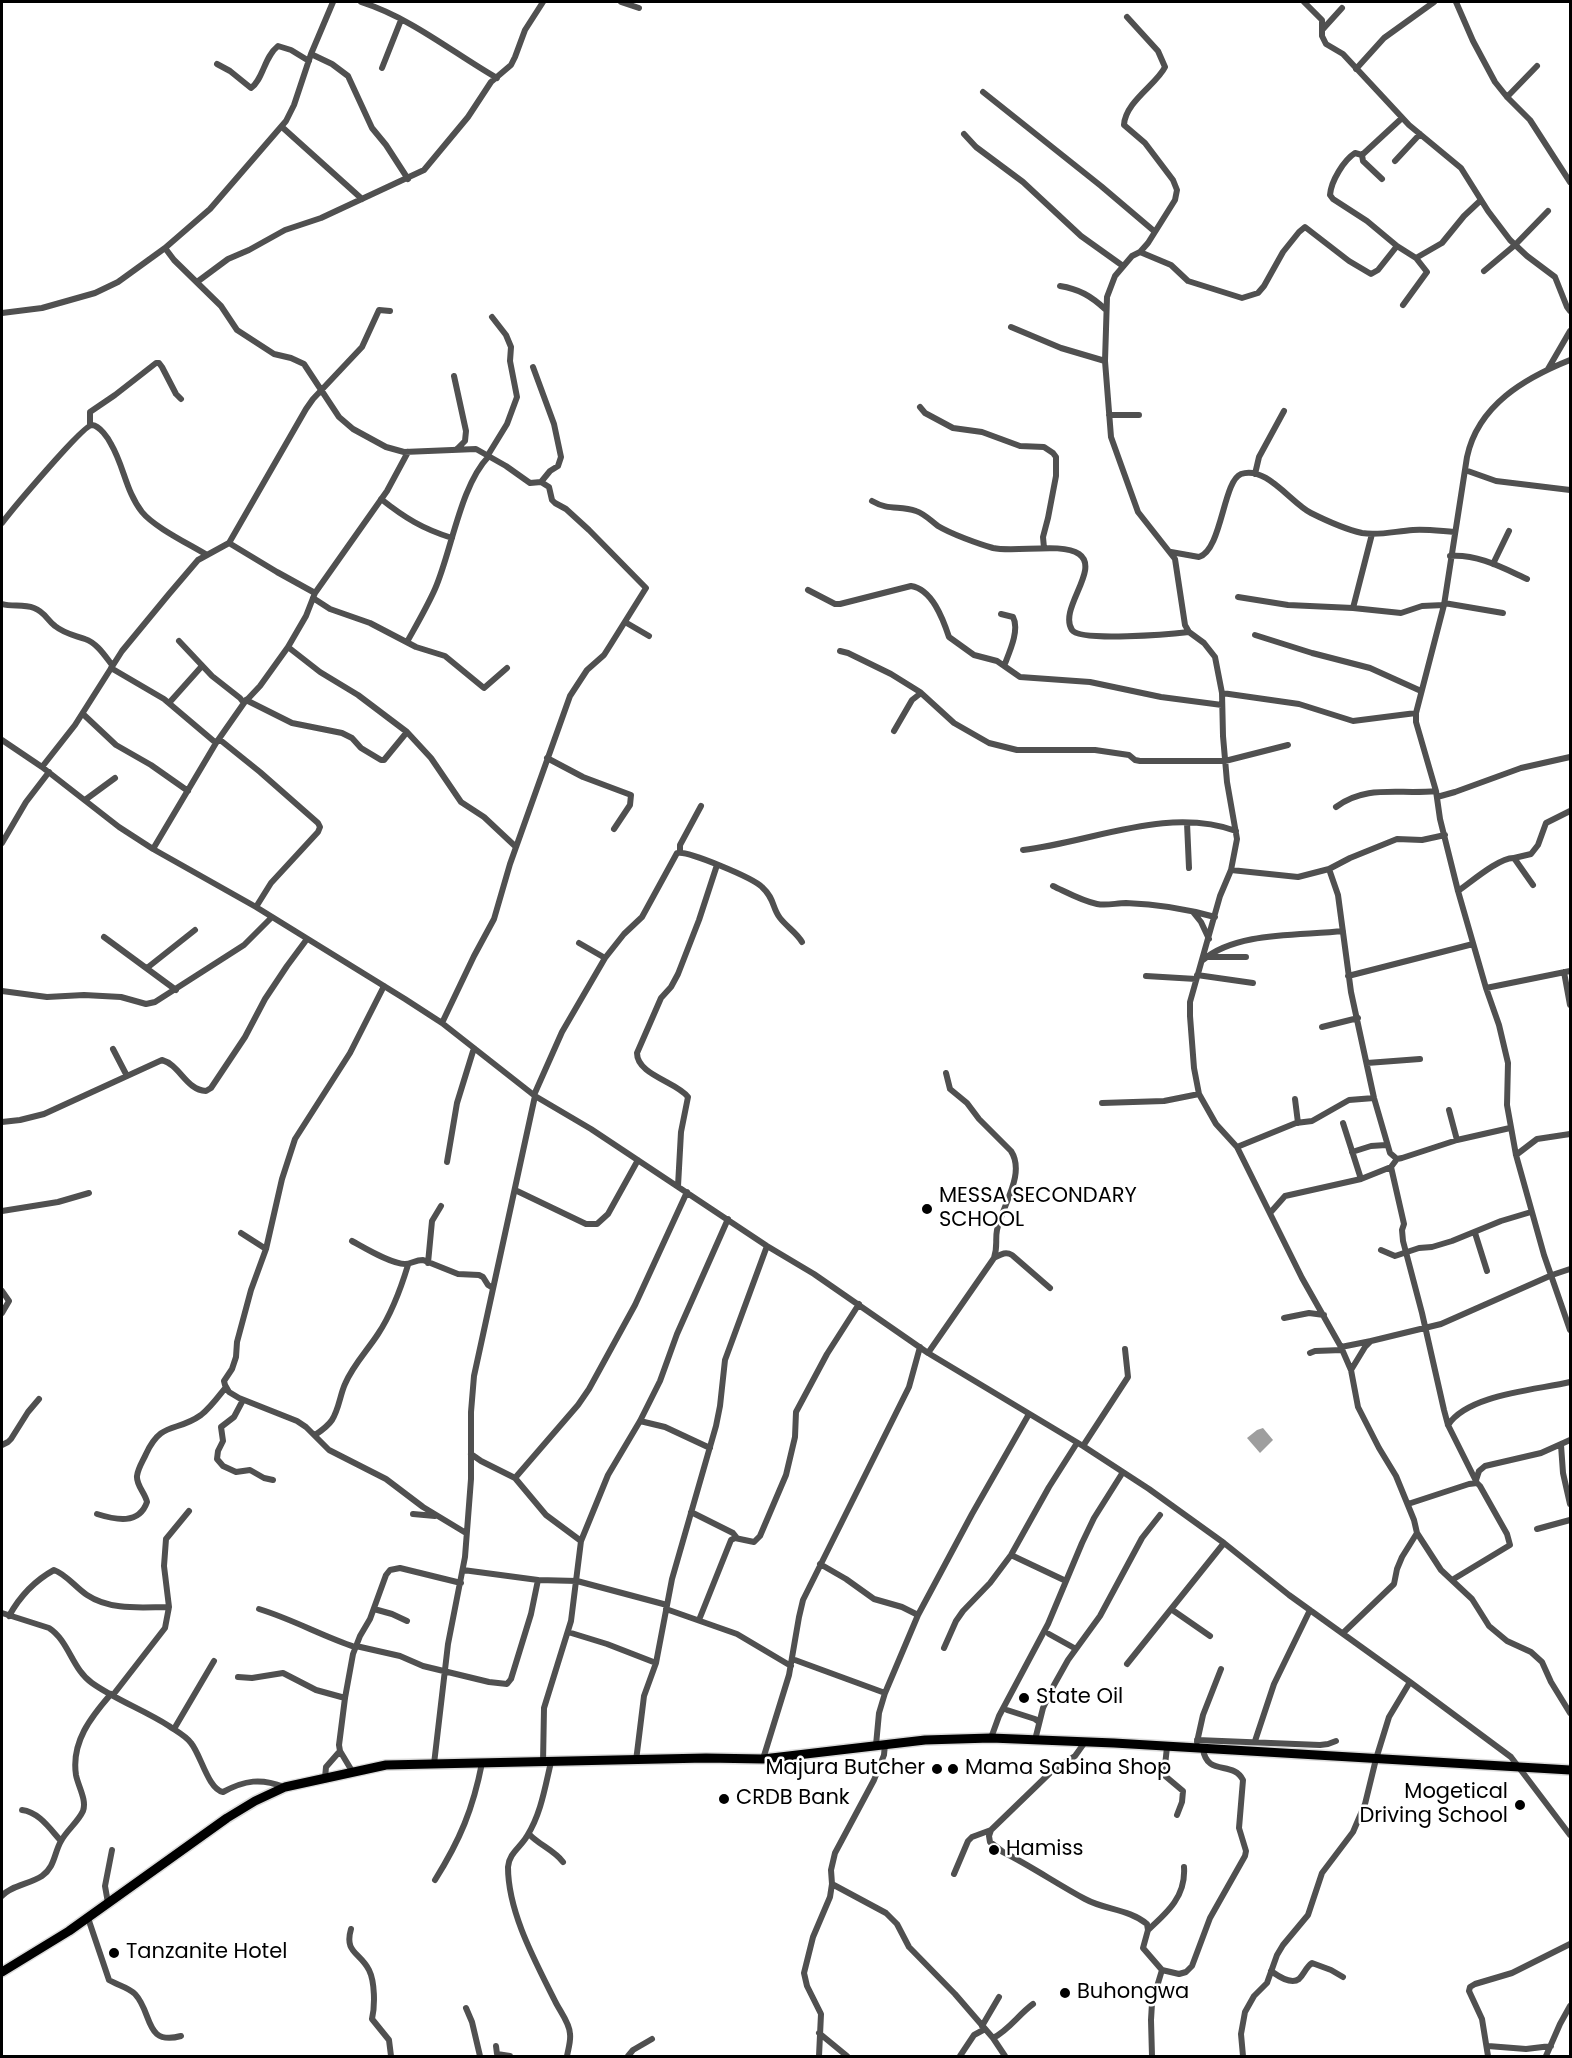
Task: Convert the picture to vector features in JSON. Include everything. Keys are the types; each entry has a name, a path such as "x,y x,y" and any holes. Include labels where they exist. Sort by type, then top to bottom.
{"highway":[{"path":"2,1972 88,1918 227,1818 255,1801 285,1787 386,1765 706,1758 763,1759 925,1740 991,1738 1167,1747 1199,1746 1570,1770"}],"street":[{"path":"2,314 42,308 108,288 165,248 210,208 282,127 294,105 311,54 333,2"},
{"path":"361,2 376,6 497,78"},
{"path":"197,282 221,263 285,230 321,218 424,170 468,117 487,88 515,57 525,30 543,2"},
{"path":"621,2 639,8"},
{"path":"1304,2 1323,20 1322,36 1326,44 1343,54 1402,118 1461,168 1481,200 1515,245 1555,277 1570,310"},
{"path":"1356,69 1384,38 1434,2"},
{"path":"1456,2 1473,41 1496,82 1507,97 1530,120 1570,182"},
{"path":"1323,29 1342,8"},
{"path":"1127,17 1158,51 1164,62 1163,71 1137,98 1124,124 1145,142 1173,180 1177,190 1174,200 1140,252 1132,256 1123,266 1110,286 1105,309 1105,362 1109,415 1114,449 1123,468 1133,502 1144,522 1170,551 1178,566 1183,615 1189,632 1204,643 1215,657 1222,693 1224,761 1237,839 1231,870 1220,896 1205,958 1196,977 1190,1002 1194,1068 1199,1094 1216,1124 1237,1147 1302,1278 1341,1349 1351,1370 1358,1407 1396,1476 1418,1533 1441,1570 1472,1599 1490,1626 1507,1641 1531,1652 1542,1662 1570,1713"},
{"path":"381,68 401,20"},
{"path":"217,64 251,88 256,84 268,57 278,46 291,50 309,61"},
{"path":"311,54 332,64 348,76 372,128 408,179"},
{"path":"1507,97 1537,66"},
{"path":"983,92 1154,231"},
{"path":"1362,155 1402,118"},
{"path":"282,127 362,199"},
{"path":"964,134 976,147 1023,182 1081,236 1123,266"},
{"path":"1395,161 1420,134"},
{"path":"1362,155 1355,153 1350,157 1332,183 1330,195 1416,258 1427,272 1403,305"},
{"path":"1362,155 1363,161 1382,179"},
{"path":"1416,258 1442,243 1464,216 1481,200"},
{"path":"1484,271 1515,245 1548,211"},
{"path":"1140,252 1171,265 1188,280 1242,298 1258,292 1264,286 1283,252 1305,227 1349,261 1371,274 1378,270 1397,246"},
{"path":"165,248 225,311 237,330 274,354 304,364 339,417 353,429 386,447 408,452 471,448 506,465 530,483 541,482 549,487 555,503 566,509 646,586 646,590 604,655 587,670 576,685 547,758 502,887 494,919 442,1023"},
{"path":"1060,286 1091,296 1105,309"},
{"path":"42,766 82,714 111,666 193,565 229,543 306,409 362,347 379,310 390,311"},
{"path":"407,642 436,588 472,484 507,424 517,397 510,361 511,347 506,335 492,316"},
{"path":"1011,327 1061,348 1105,362"},
{"path":"1548,369 1570,331"},
{"path":"1570,360 1548,369 1505,395 1479,425 1469,446 1444,604 1416,713 1416,722 1436,794 1458,891 1499,1025 1508,1063 1507,1105 1516,1155 1531,1212 1570,1330"},
{"path":"3,521 66,448 90,425 90,412 156,363 159,363 166,373 176,394 181,399"},
{"path":"533,367 554,424 561,457 558,466 550,471 541,482"},
{"path":"454,376 466,431 465,441 456,450"},
{"path":"920,407 953,428 982,432 1020,446 1044,447 1053,453 1056,457 1056,476 1043,537 1044,548"},
{"path":"1255,474 1259,457 1284,411"},
{"path":"1109,415 1139,415"},
{"path":"90,425 98,428 111,443 135,502 142,513 207,555"},
{"path":"153,849 217,741 288,646 306,616 314,595 381,499 408,452"},
{"path":"1465,470 1496,481 1570,490"},
{"path":"1170,551 1199,557 1207,553 1220,524 1231,485 1238,475 1243,473 1255,474 1276,484 1292,501 1309,512 1347,529 1372,534 1420,530 1454,532"},
{"path":"381,499 415,524 452,538"},
{"path":"872,501 881,506 916,511 943,528 993,548 1044,548 1073,551 1084,559 1085,571 1073,600 1071,612 1071,628 1076,633 1113,637 1189,632"},
{"path":"2,511 3,521"},
{"path":"1493,564 1509,531"},
{"path":"1353,608 1372,534"},
{"path":"229,543 314,595 330,609 379,627 423,650 445,656 484,688 507,668"},
{"path":"1450,556 1464,556 1493,564 1527,579"},
{"path":"808,590 835,604 840,604 900,588 917,587 930,599 949,637 954,642 963,645 974,655 1004,666 1020,677 1090,682 1161,697 1222,705"},
{"path":"1238,597 1288,605 1401,613 1422,606 1444,604 1503,613"},
{"path":"2,604 25,605 42,611 62,631 70,636 88,640 103,654 111,666 169,703 202,733 260,772 318,823 320,827 318,832 271,884 256,907"},
{"path":"1001,614 1013,618 1016,624 1004,666"},
{"path":"625,622 649,636"},
{"path":"1255,635 1310,653 1371,668 1421,691"},
{"path":"179,641 202,666 245,702 292,723 352,738 361,748 381,760 384,760 407,732"},
{"path":"288,646 320,672 358,695 407,732 431,759 461,802 484,817 516,847"},
{"path":"840,651 891,674 921,693 954,723 998,747 1017,750 1095,750 1129,755 1137,761 1224,761 1288,745"},
{"path":"169,703 202,666"},
{"path":"894,731 912,700 921,693"},
{"path":"1222,693 1299,704 1353,721 1416,713"},
{"path":"1206,702 1222,714"},
{"path":"82,714 116,745 146,761 188,791"},
{"path":"2,740 42,766 119,827 153,849 272,916 442,1023 535,1096 591,1129 859,1304 928,1353 1149,1488 1310,1610 1511,1756 1570,1834"},
{"path":"1336,807 1351,797 1364,793 1455,792 1521,768 1570,757"},
{"path":"547,758 583,777 631,795 630,805 614,829"},
{"path":"2,843 26,802 50,772"},
{"path":"85,800 115,778"},
{"path":"680,852 680,845 701,806"},
{"path":"1458,891 1508,857 1531,855 1539,844 1543,826 1570,811"},
{"path":"1023,850 1080,840 1113,830 1169,823 1219,825 1236,831"},
{"path":"1187,823 1189,868"},
{"path":"1231,870 1298,877 1329,869 1397,839 1422,840 1444,835"},
{"path":"680,852 755,881 765,889 774,901 779,916 802,942"},
{"path":"434,1764 445,1670 463,1570 470,1500 471,1412 474,1376 535,1096 562,1032 604,958 642,917 674,857 680,852"},
{"path":"1514,858 1533,885"},
{"path":"678,1186 681,1132 688,1097 683,1091 649,1071 638,1061 637,1053 661,998 671,987 678,974 717,865"},
{"path":"1329,869 1338,895 1348,961 1348,976 1374,1098 1386,1145 1397,1159"},
{"path":"1053,886 1099,904 1126,903 1192,911 1215,917"},
{"path":"1192,911 1202,922 1209,940"},
{"path":"2,991 47,997 84,995 121,997 146,1004 154,1002 244,945 272,916"},
{"path":"147,968 195,930"},
{"path":"1205,958 1228,946 1260,938 1343,930"},
{"path":"104,937 176,990"},
{"path":"2,1122 45,1114 162,1060 173,1065 195,1088 206,1091 211,1088 245,1037 276,982 307,939"},
{"path":"579,943 604,958"},
{"path":"1348,976 1473,944"},
{"path":"1205,958 1246,957"},
{"path":"1486,988 1567,972 1570,1005"},
{"path":"1146,976 1196,977 1253,983"},
{"path":"384,986 350,1053 295,1139 282,1179 266,1249 251,1290 237,1342 236,1357 224,1381 229,1392 243,1400 297,1421 329,1450 386,1479 438,1517 466,1533"},
{"path":"1322,1027 1358,1018"},
{"path":"447,1162 457,1103 474,1048"},
{"path":"113,1049 127,1076"},
{"path":"1367,1063 1420,1059"},
{"path":"928,1353 994,1258 998,1248 997,1230 1013,1185 1016,1168 1014,1157 967,1103 950,1089 946,1073"},
{"path":"1102,1103 1164,1101 1199,1094"},
{"path":"1237,1147 1298,1123 1312,1121 1349,1100 1374,1098"},
{"path":"1295,1099 1298,1123"},
{"path":"1449,1110 1457,1140"},
{"path":"1343,1123 1360,1179"},
{"path":"1452,1580 1510,1545 1507,1534 1476,1482 1448,1425 1402,1234 1404,1221 1393,1180 1392,1167 1397,1159 1457,1140 1510,1128"},
{"path":"1516,1155 1537,1139 1570,1134"},
{"path":"1352,1152 1371,1146 1386,1145"},
{"path":"515,1190 586,1224 597,1224 608,1214 638,1160"},
{"path":"1270,1213 1285,1196 1360,1179 1392,1167"},
{"path":"515,1478 589,1389 635,1305 687,1192"},
{"path":"2,1211 58,1202 89,1193"},
{"path":"428,1263 432,1221 441,1206"},
{"path":"1381,1250 1395,1256 1452,1242 1496,1223 1531,1212"},
{"path":"567,2056 570,2031 529,1946 513,1902 509,1860 529,1834 540,1808 547,1762 544,1708 568,1632 581,1541 608,1475 640,1421 660,1381 677,1334 728,1219"},
{"path":"241,1233 266,1249"},
{"path":"1475,1233 1487,1271"},
{"path":"352,1241 398,1263 408,1265"},
{"path":"636,1761 644,1696 656,1663 672,1578 710,1448 720,1406 725,1360 767,1246"},
{"path":"994,1258 1002,1254 1012,1255 1050,1288"},
{"path":"315,1435 332,1420 345,1384 363,1353 378,1335 397,1298 408,1265 416,1260 458,1274 479,1275 493,1288"},
{"path":"1310,1353 1341,1349 1441,1324 1570,1269"},
{"path":"2,1291 9,1301 2,1312"},
{"path":"735,1538 754,1542 760,1536 786,1475 794,1447 796,1412 838,1334 859,1304"},
{"path":"1284,1318 1309,1313 1324,1315"},
{"path":"1351,1370 1371,1341"},
{"path":"763,1759 793,1663 801,1608 820,1564 909,1387 920,1347"},
{"path":"944,1648 956,1621 1011,1555 1054,1480 1128,1377 1125,1349"},
{"path":"1448,1425 1459,1412 1492,1399 1570,1382"},
{"path":"97,1514 113,1520 124,1520 131,1519 140,1512 147,1502 137,1476 156,1437 165,1429 191,1421 201,1415 226,1388"},
{"path":"2,1444 8,1443 21,1421 39,1399"},
{"path":"243,1400 237,1413 221,1427 223,1441 217,1459 223,1466 236,1472 250,1470 273,1480"},
{"path":"819,2056 821,2014 807,1986 804,1973 813,1937 830,1897 831,1870 835,1853 870,1790 884,1755 879,1713 885,1693 918,1615 1029,1414"},
{"path":"640,1421 665,1427 710,1448"},
{"path":"1476,1482 1479,1471 1485,1466 1524,1457 1570,1440"},
{"path":"1561,1445 1563,1473 1570,1504"},
{"path":"471,1454 515,1478 546,1515 581,1541"},
{"path":"991,1738 1003,1708 1048,1624 1094,1518 1123,1472"},
{"path":"1408,1504 1476,1482"},
{"path":"2,1896 45,1874 56,1859 61,1841 77,1821 84,1805 76,1774 77,1748 88,1723 165,1628 169,1607 164,1566 166,1539 189,1511"},
{"path":"691,1512 733,1533 737,1538 735,1538"},
{"path":"413,1514 438,1517"},
{"path":"1035,1740 1043,1708 1054,1685 1076,1649 1100,1617 1142,1538 1160,1515"},
{"path":"1536,1529 1570,1520"},
{"path":"1343,1633 1394,1584 1402,1557 1418,1533"},
{"path":"699,1620 729,1544 735,1538"},
{"path":"1127,1664 1224,1543"},
{"path":"1011,1555 1066,1581"},
{"path":"820,1564 874,1599 902,1607 918,1615"},
{"path":"352,1771 340,1751 339,1738 345,1698 356,1646 374,1609 386,1575 395,1568 461,1583"},
{"path":"169,1607 104,1604 87,1595 60,1572 54,1570 28,1589 5,1616 42,1625 56,1633 85,1677 112,1695 149,1713 174,1729 191,1743 210,1780 220,1792 249,1781 259,1780 285,1787"},
{"path":"463,1570 538,1580 577,1581 666,1607 747,1639 793,1663 885,1693"},
{"path":"259,1609 283,1616 323,1636 400,1656 423,1666 501,1684 510,1682 531,1614 538,1580"},
{"path":"374,1609 407,1621"},
{"path":"1171,1609 1210,1636"},
{"path":"1255,1741 1274,1684 1310,1610"},
{"path":"568,1632 656,1663"},
{"path":"1049,1634 1076,1649"},
{"path":"174,1729 214,1661"},
{"path":"1184,1867 1185,1878 1182,1890 1175,1903 1149,1930 1143,1947 1162,1970 1179,1974 1186,1972 1192,1966 1210,1918 1246,1851 1239,1828 1243,1780 1236,1772 1210,1764 1205,1760 1199,1746 1203,1716 1221,1669"},
{"path":"237,1677 252,1678 283,1673 316,1690 345,1698"},
{"path":"1243,2056 1241,2034 1245,2012 1254,1996 1266,1983 1283,1945 1308,1915 1322,1873 1353,1832 1365,1804 1376,1759 1394,1707 1410,1682"},
{"path":"1007,1710 1039,1722"},
{"path":"1199,1746 1255,1741 1329,1744 1336,1741"},
{"path":"954,1874 968,1841 972,1837 991,1830 1053,1770 1075,1756 1084,1742"},
{"path":"1167,1747 1164,1775 1183,1791 1177,1815"},
{"path":"325,1778 326,1767 340,1751"},
{"path":"435,1880 468,1820 482,1763"},
{"path":"22,1810 36,1815 61,1841"},
{"path":"991,1830 990,1842 1003,1852 1088,1900 1124,1911 1140,1919 1147,1924 1149,1930"},
{"path":"529,1834 542,1846 555,1853 563,1862"},
{"path":"108,1903 105,1886 112,1850"},
{"path":"832,1884 886,1913 897,1924 914,1953 955,1994 993,2038 1005,2056"},
{"path":"88,1918 109,1980 135,1994 144,2006 150,2025 156,2034 164,2038 181,2036"},
{"path":"351,1929 349,1945 369,1969 372,1977 375,2005 372,2019 389,2040 391,2056"},
{"path":"1488,2056 1482,2019 1469,1991 1470,1987 1512,1973 1570,1944"},
{"path":"1271,1971 1284,1979 1294,1981 1299,1979 1312,1963 1343,1977"},
{"path":"1152,2056 1152,2003 1162,1970"},
{"path":"960,2056 974,2035 984,2028 999,1997"},
{"path":"993,2038 1002,2033 1020,2013 1033,2004"},
{"path":"1546,2056 1570,2006"},
{"path":"466,2008 472,2022 480,2056"},
{"path":"819,2032 847,2056"},
{"path":"628,2056 633,2050 652,2039"},
{"path":"496,2046 497,2054 510,2056"},
{"path":"1488,2046 1532,2049 1551,2046"}],"shaded area":[{"path":"1263,1428 1273,1440 1260,1453 1247,1438"}],"place":[{"name":"MESSA SECONDARY SCHOOL","path":"927,1209"},
{"name":"State Oil","path":"1024,1698"},
{"name":"Majura Butcher","path":"937,1769"},
{"name":"Mama Sabina Shop","path":"953,1769"},
{"name":"CRDB Bank","path":"724,1799"},
{"name":"Mogetical Driving School","path":"1520,1805"},
{"name":"Hamiss","path":"994,1850"},
{"name":"Tanzanite Hotel","path":"114,1953"},
{"name":"Buhongwa","path":"1065,1993"}]}
